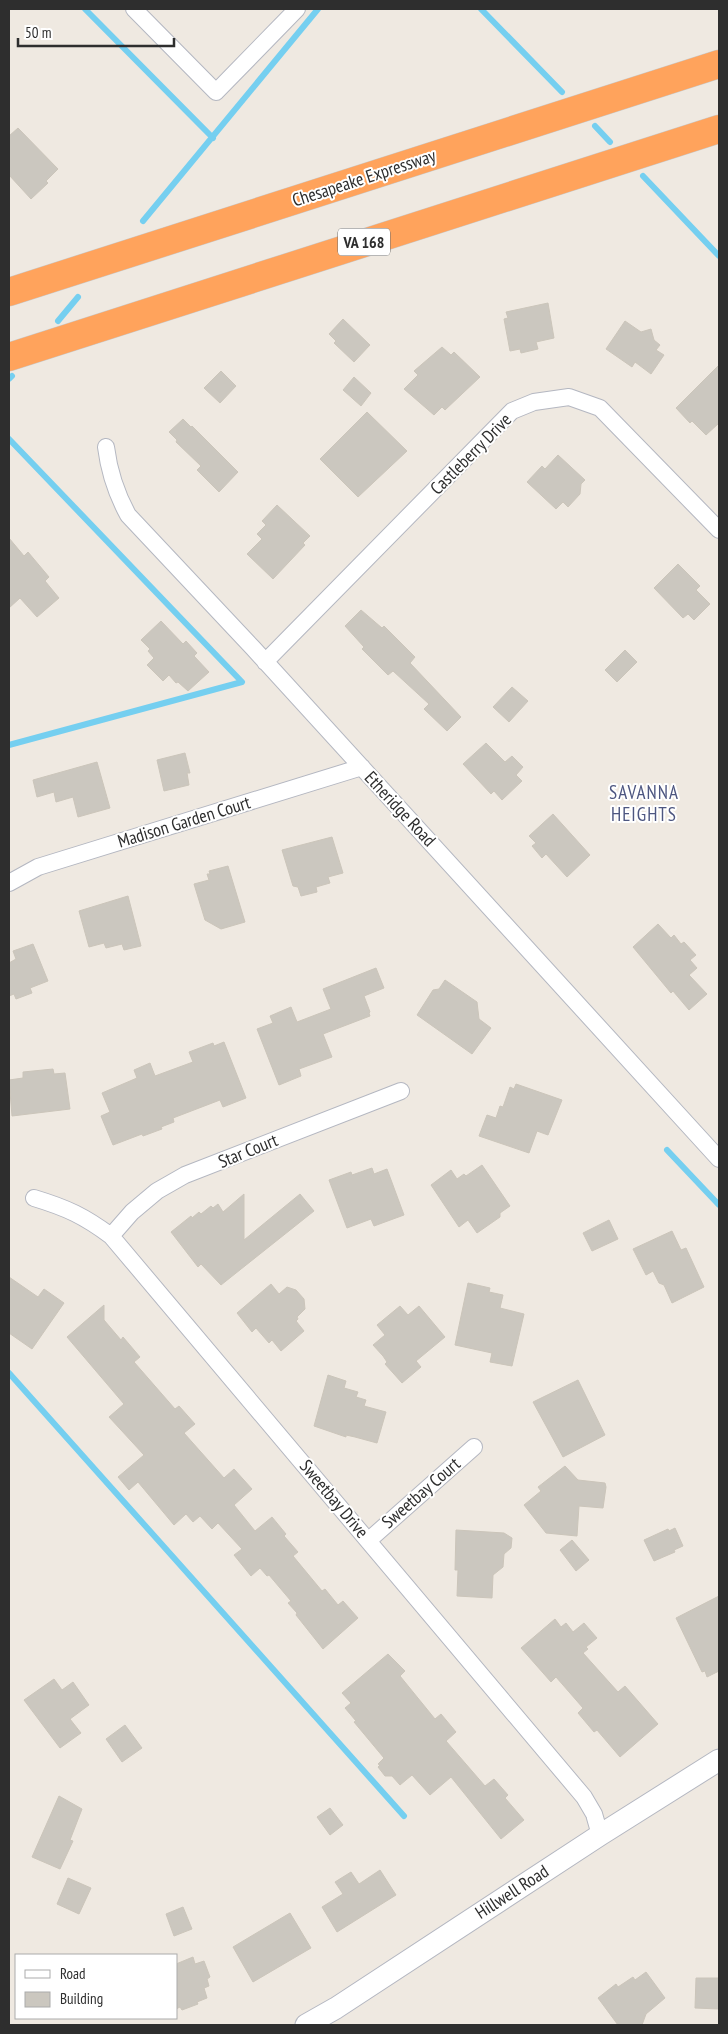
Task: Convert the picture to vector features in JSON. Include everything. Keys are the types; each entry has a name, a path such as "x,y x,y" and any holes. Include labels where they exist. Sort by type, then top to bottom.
{"highway":[{"name":"Chesapeake Expressway","path":"9,292 719,64"},
{"name":"VA 168","path":"9,357 719,129"},
{"path":"9,284 73,271"}],"street":[{"path":"134,9 216,92 297,9"},
{"name":"Castleberry Drive","path":"265,662 512,411 534,402 569,397 600,408 719,530"},
{"name":"Etheridge Road","path":"106,447 109,468 117,494 128,515 362,767 719,1159"},
{"name":"Madison Garden Court","path":"9,883 38,867 362,767"},
{"name":"Star Court","path":"111,1236 132,1212 156,1191 185,1175 401,1091"},
{"name":"Sweetbay Drive","path":"34,1198 63,1206 88,1219 111,1236 584,1797 594,1814 600,1835"},
{"name":"Sweetbay Court","path":"368,1540 474,1446"},
{"name":"Hillwell Road","path":"306,2025 336,2008 600,1835 719,1760"}],"building":[{"path":"18,128 58,169 46,181 48,183 31,199 9,175 9,136"},
{"path":"548,303 554,338 536,342 538,349 521,353 520,349 510,351 504,319 508,318 506,312"},
{"path":"343,319 370,345 354,362 334,343 336,341 329,334"},
{"path":"625,321 641,332 651,329 654,340 660,345 656,350 664,355 651,374 635,362 632,367 606,349"},
{"path":"442,347 451,355 454,352 480,377 445,410 442,407 434,415 404,389 418,375 414,371"},
{"path":"719,365 719,423 706,435 692,421 690,423 676,408"},
{"path":"221,371 236,386 220,403 204,388"},
{"path":"354,377 371,393 361,406 343,390"},
{"path":"367,412 407,451 358,497 320,459"},
{"path":"183,419 238,472 219,492 197,470 201,466 176,442 177,440 169,432"},
{"path":"558,455 585,480 581,484 580,494 568,507 563,502 556,509 527,482 542,466 545,469"},
{"path":"277,505 310,536 303,543 305,545 273,579 247,554 262,539 257,534 266,525 262,521"},
{"path":"9,538 24,556 28,552 49,577 45,581 59,598 37,617 20,598 9,608"},
{"path":"678,564 700,586 696,590 710,604 694,620 688,614 683,618 654,588"},
{"path":"361,610 382,628 384,626 415,657 410,663 461,717 447,731 424,709 429,704 393,671 388,675 362,649 364,647 345,626"},
{"path":"161,621 183,644 186,641 197,653 194,656 209,672 188,691 178,682 176,683 169,675 163,681 147,665 154,658 148,651 150,649 141,640"},
{"path":"625,650 637,662 617,682 605,670"},
{"path":"512,687 528,701 509,722 493,707"},
{"path":"486,743 505,762 512,756 523,767 516,775 522,781 502,800 494,791 491,794 463,764"},
{"path":"185,753 190,773 187,773 189,785 164,791 157,760"},
{"path":"97,762 110,808 78,817 73,797 56,802 54,792 37,797 33,780"},
{"path":"553,814 590,855 567,877 546,854 542,858 532,846 536,843 529,836"},
{"path":"332,837 343,873 328,877 330,883 316,887 317,892 301,896 298,887 293,886 282,850"},
{"path":"228,866 245,922 221,929 205,920 194,884 209,880 207,874 210,874 209,871"},
{"path":"128,896 141,946 124,950 122,944 106,948 104,943 89,947 79,911"},
{"path":"658,924 671,938 674,935 681,944 684,942 696,955 690,960 697,968 689,975 707,994 689,1010 673,991 671,993 633,947"},
{"path":"33,944 48,981 30,988 32,993 16,999 14,994 9,996 9,963 16,959 13,951"},
{"path":"376,968 384,988 364,996 370,1016 323,1034 332,1057 299,1069 301,1076 279,1085 257,1029 273,1023 270,1016 291,1007 297,1022 331,1009 323,989"},
{"path":"445,980 477,1002 479,1019 491,1028 472,1054 417,1015 433,990 439,989"},
{"path":"224,1042 246,1098 223,1107 220,1100 173,1118 174,1122 161,1127 162,1129 113,1145 101,1116 110,1112 102,1093 137,1078 134,1070 150,1063 155,1076 193,1062 189,1052 213,1043 214,1046"},
{"path":"53,1069 54,1074 65,1073 70,1109 12,1116 9,1080 23,1078 23,1072"},
{"path":"516,1084 562,1100 548,1135 537,1131 529,1153 479,1136 487,1115 496,1118 500,1106 503,1107 510,1087 514,1089"},
{"path":"482,1165 510,1206 500,1213 500,1217 477,1233 468,1220 459,1227 431,1185 451,1170 457,1179 464,1174 466,1176"},
{"path":"372,1168 374,1174 387,1169 404,1215 374,1226 371,1219 347,1228 329,1180 351,1172 352,1175"},
{"path":"244,1194 244,1240 300,1194 314,1211 221,1285 201,1264 198,1267 171,1232 191,1216 192,1218 199,1212 201,1214 211,1206 213,1208 218,1204 223,1212"},
{"path":"609,1220 618,1239 592,1251 583,1233"},
{"path":"672,1231 681,1250 686,1248 704,1287 672,1303 664,1285 659,1283 653,1271 646,1275 633,1249"},
{"path":"9,1277 38,1297 44,1289 64,1303 32,1349 9,1333"},
{"path":"468,1283 490,1288 489,1292 503,1295 500,1308 524,1314 512,1366 490,1362 492,1353 455,1345"},
{"path":"271,1284 279,1294 287,1287 296,1290 304,1299 305,1309 297,1317 296,1321 304,1331 281,1351 272,1340 269,1343 256,1328 252,1332 237,1313"},
{"path":"104,1305 104,1320 121,1340 123,1337 140,1357 134,1362 175,1409 179,1406 195,1424 184,1433 224,1478 234,1469 252,1489 234,1505 255,1531 272,1517 286,1534 284,1536 298,1552 293,1556 322,1591 325,1589 338,1605 343,1601 358,1618 323,1649 288,1603 291,1601 269,1575 267,1576 260,1568 251,1576 234,1555 242,1549 218,1523 212,1529 200,1516 193,1522 186,1514 174,1525 138,1482 129,1490 118,1477 144,1455 109,1417 124,1404 67,1337"},
{"path":"400,1306 408,1315 419,1306 445,1337 416,1361 421,1367 402,1383 385,1364 387,1362 373,1345 385,1335 377,1325"},
{"path":"328,1375 346,1381 344,1388 358,1392 356,1397 366,1400 364,1406 386,1412 377,1443 346,1435 346,1437 314,1426"},
{"path":"578,1380 605,1435 563,1457 533,1402"},
{"path":"565,1466 578,1480 605,1483 606,1487 603,1508 579,1506 577,1536 546,1533 524,1505 541,1491 538,1487"},
{"path":"675,1528 683,1546 674,1550 675,1552 654,1561 644,1540 668,1529 669,1531"},
{"path":"456,1530 504,1533 512,1538 511,1548 504,1554 503,1567 493,1575 492,1598 457,1596 458,1570 455,1570"},
{"path":"572,1540 589,1560 576,1571 560,1550"},
{"path":"719,1596 719,1671 707,1677 705,1671 702,1672 676,1618"},
{"path":"555,1619 561,1627 566,1623 573,1632 584,1623 597,1638 586,1647 588,1649 583,1653 618,1692 625,1686 658,1724 620,1757 597,1730 594,1732 578,1713 583,1708 556,1677 551,1682 521,1648"},
{"path":"388,1654 405,1671 400,1676 435,1719 441,1714 456,1732 446,1741 485,1786 494,1779 508,1795 505,1798 524,1820 501,1839 451,1777 430,1795 412,1775 400,1785 392,1776 385,1776 378,1767 380,1765 378,1764 384,1758 354,1722 356,1721 345,1708 351,1703 342,1693"},
{"path":"54,1679 62,1690 73,1682 89,1705 70,1719 81,1733 60,1748 24,1700"},
{"path":"125,1725 142,1748 122,1762 106,1739"},
{"path":"59,1796 82,1809 70,1840 73,1841 60,1869 32,1857"},
{"path":"330,1808 343,1825 330,1835 317,1817"},
{"path":"380,1870 396,1895 337,1932 322,1907 343,1894 335,1882 351,1872 359,1884"},
{"path":"68,1878 91,1888 79,1914 57,1904"},
{"path":"183,1907 192,1929 174,1936 166,1914"},
{"path":"290,1913 311,1948 253,1982 233,1947"},
{"path":"193,1957 195,1964 204,1961 210,1977 207,1979 209,1986 204,1988 207,1998 197,2002 198,2004 182,2010 180,2007 178,2008 178,1963"},
{"path":"646,1972 665,1998 646,2014 642,2025 618,2025 598,1998 616,1984 618,1987 633,1977 635,1980"},
{"path":"696,1978 719,1978 719,2009 695,2008"}],"waterway":[{"path":"85,9 213,138"},
{"path":"143,221 318,9"},
{"path":"481,9 562,92"},
{"path":"595,126 610,142"},
{"path":"643,176 719,256"},
{"path":"58,321 78,297"},
{"path":"9,379 12,376"},
{"path":"9,439 242,682 9,745"},
{"path":"667,1150 719,1205"},
{"path":"9,1373 404,1816"}],"district":[{"name":"SAVANNA HEIGHTS","path":"644,803"}]}
